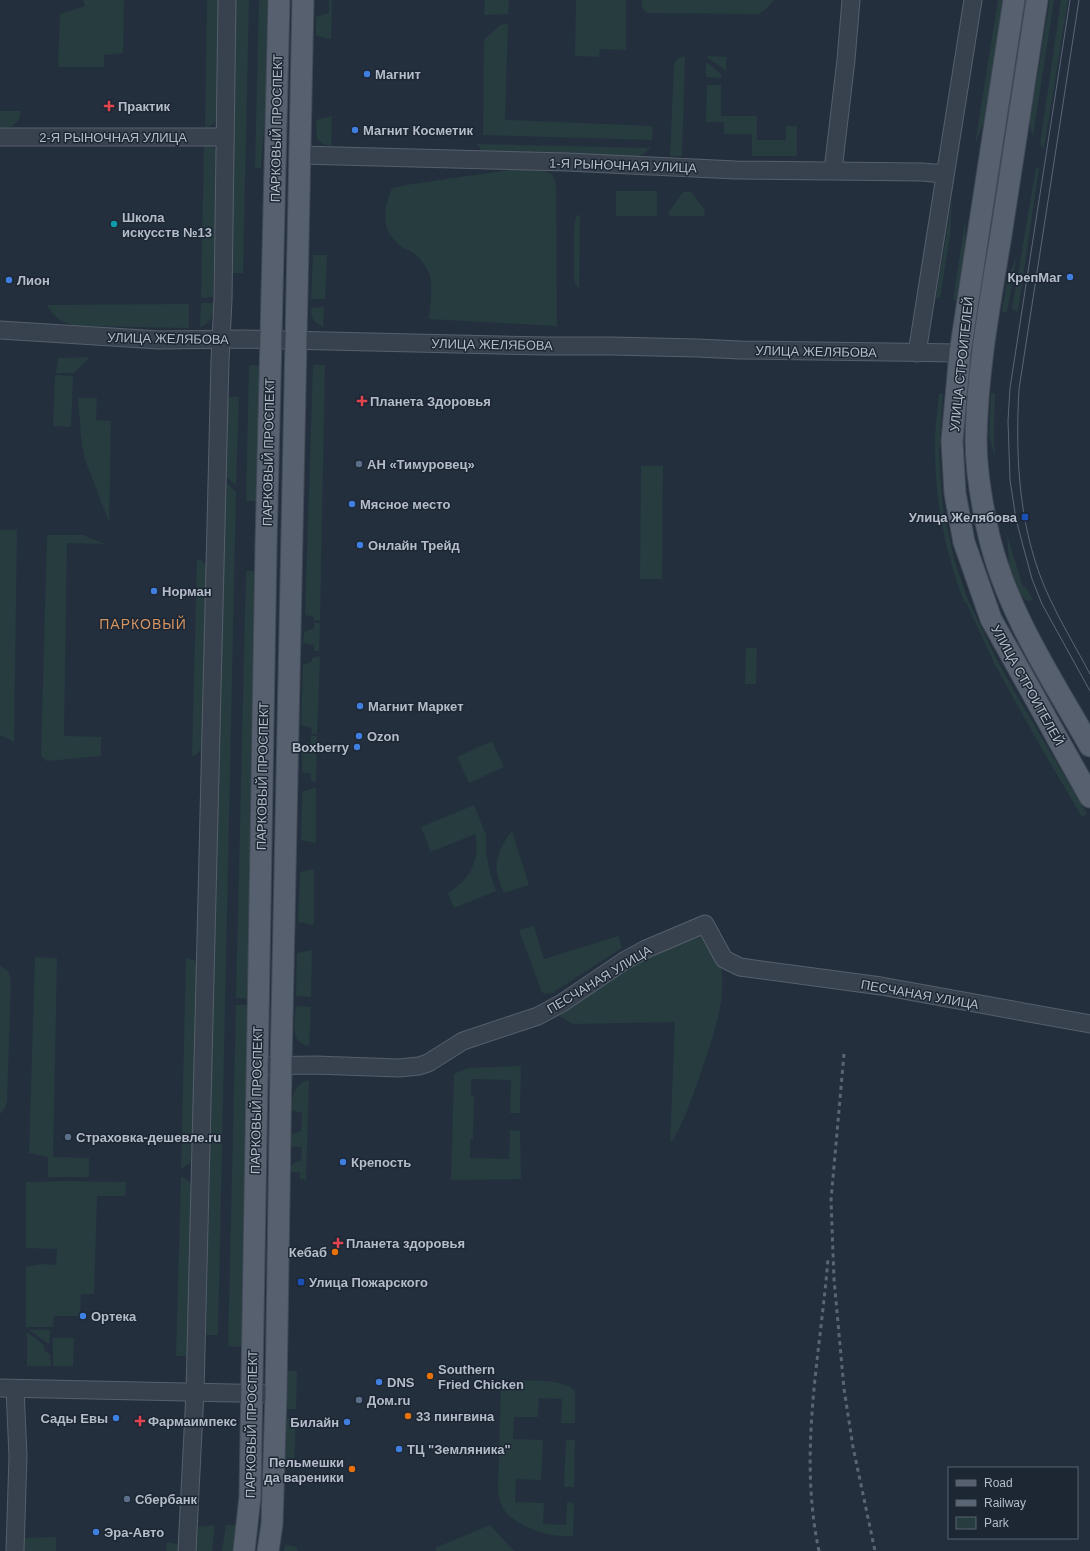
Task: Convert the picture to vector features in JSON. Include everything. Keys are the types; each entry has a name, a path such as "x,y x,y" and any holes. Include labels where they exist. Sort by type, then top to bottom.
{"main road":[{"name":"ПАРКОВЫЙ ПРОСПЕКТ","path":"244,1551 250,1497 256,1066 278,0"},
{"name":"ПАРКОВЫЙ ПРОСПЕКТ","path":"268,1551 272,1524 276,1394 281,1066 303,0"},
{"name":"УЛИЦА СТРОИТЕЛЕЙ","path":"1014,0 960,353 952,441 955,494 964,542 991,619 1090,797"},
{"name":"УЛИЦА СТРОИТЕЛЕЙ","path":"1037,0 984,349 979,387 976,441 981,490 989,536 1000,571 1029,640 1090,746"},
{"name":"УЛИЦА ЖЕЛЯБОВА","path":"960,353 984,349"}],"street":[{"path":"187,1551 195,1392 222,339 227,0"},
{"path":"833,170 846,60 851,0"},
{"path":"917,353 973,0"},
{"name":"2-Я РЫНОЧНАЯ УЛИЦА","path":"0,137 225,137"},
{"name":"1-Я РЫНОЧНАЯ УЛИЦА","path":"300,155 581,163 736,170 833,170 945,174"},
{"name":"УЛИЦА ЖЕЛЯБОВА","path":"0,330 159,340 297,340 740,350 960,353"},
{"name":"ПЕСЧАНАЯ УЛИЦА","path":"256,1066 315,1064 399,1068 419,1066 428,1063 463,1041 538,1016 562,1003 624,961 646,949 705,924 724,959 740,967 881,986 1090,1024"},
{"path":"15,1551 18,1470 8,1388 276,1394"}],"green space":[{"path":"83,0 124,0 123,53 104,55 104,67 58,67 60,14 85,6"},
{"path":"207,0 223,0 218,118 214,124 205,129"},
{"path":"234,0 249,0 243,273 228,273"},
{"path":"259,0 271,0 270,49 261,168 255,168"},
{"path":"327,0 332,0 331,39 316,36 316,17 329,13 329,1"},
{"path":"485,0 509,0 508,14 484,15"},
{"path":"576,0 626,0 626,50 600,49 599,57 575,56"},
{"path":"642,0 774,0 759,14 647,13 642,8"},
{"path":"998,0 1003,0 984,122 975,144"},
{"path":"1050,0 1054,0 1033,136 1030,128 1030,120"},
{"path":"1061,0 1068,0 1044,149 1040,144"},
{"path":"508,24 505,120 653,126 652,140 483,135 484,40 500,25"},
{"path":"685,56 682,156 670,156 674,65 677,59"},
{"path":"707,57 726,57 726,71"},
{"path":"706,62 721,74 721,78 706,77"},
{"path":"707,85 721,85 721,116 757,116 757,140 786,140 786,126 797,126 797,156 752,156 752,134 724,134 724,122 706,122"},
{"path":"0,111 21,111 19,119 15,124 5,128 0,128"},
{"path":"332,116 331,146 323,144 317,139 316,120"},
{"path":"204,143 213,146 218,155 213,297 201,298"},
{"path":"477,144 651,148 642,155 634,157 486,153 482,151"},
{"path":"1036,168 1039,168 1018,312 1012,309"},
{"path":"509,170 542,171 551,174 555,179 557,326 429,319 431,280 429,273 423,262 418,257 394,240 389,233 385,219 385,212 392,188"},
{"path":"616,191 657,191 657,216 616,216"},
{"path":"683,192 691,192 705,210 704,216 670,216 668,213"},
{"path":"952,199 950,235 940,298 936,298"},
{"path":"580,214 579,290 574,281 574,228 576,217"},
{"path":"965,222 966,240 956,301 953,300"},
{"path":"313,255 327,255 325,299 311,299"},
{"path":"1017,256 1007,312 1002,312 1007,281"},
{"path":"201,303 214,303 211,318 207,323 200,327"},
{"path":"189,304 189,328 78,326 60,320 53,314 47,305"},
{"path":"324,307 323,327 313,320 311,308"},
{"path":"90,357 74,373 56,373 58,358"},
{"path":"249,365 264,366 261,501 246,501"},
{"path":"313,365 325,365 320,621 314,620 314,617 305,615"},
{"path":"55,375 73,376 71,427 53,426"},
{"path":"991,393 995,393 995,458 989,435"},
{"path":"939,394 943,394 939,453 943,509 954,559 968,600 995,656 1087,814 1082,817 995,665 966,602 964,601 958,584 947,548 937,492 935,440"},
{"path":"226,397 239,397 236,485 225,476"},
{"path":"78,398 97,398 96,420 111,421 109,522 84,457"},
{"path":"641,466 663,466 662,579 640,579"},
{"path":"225,481 236,492 218,1335 206,1335"},
{"path":"0,530 17,530 14,742 0,735"},
{"path":"47,535 83,535 105,544 67,543 64,736 101,737 101,756 47,761 41,756"},
{"path":"1007,535 1023,587 1026,587 1033,600 1029,601 1024,599 1009,564"},
{"path":"197,559 201,560 207,566 202,748 196,755 192,756"},
{"path":"246,571 260,571 250,999 236,998"},
{"path":"314,623 320,623 319,651 314,651 314,645 303,643 304,632 314,628"},
{"path":"746,648 757,648 756,684 745,684"},
{"path":"320,656 317,734 311,734 312,728 301,725 303,665 312,661 312,658"},
{"path":"311,736 317,736 316,782 311,781 311,774 302,772 302,745 311,742"},
{"path":"492,741 504,767 469,783 457,757"},
{"path":"316,787 316,843 301,840 302,792"},
{"path":"474,805 486,835 486,852 490,873 496,891 454,908 448,893 462,882 472,868 476,852 475,834 431,852 421,827"},
{"path":"512,831 529,885 504,893 497,875 496,867 498,856"},
{"path":"314,869 314,925 298,922 300,872"},
{"path":"534,926 544,959 618,936 622,948 552,993 544,994 541,990 519,930"},
{"path":"703,937 721,965 721,1005 692,1098 680,1126 670,1144 675,1022 573,1024 559,1016 616,975 637,963 669,947"},
{"path":"312,950 311,997 296,996 297,953"},
{"path":"35,957 57,958 53,1157 89,1158 89,1177 48,1177 48,1157 29,1153"},
{"path":"186,958 194,960 197,963 193,1161 181,1169"},
{"path":"0,966 8,971 11,980 7,1101 5,1108 0,1114"},
{"path":"236,1005 249,1005 241,1347 228,1346"},
{"path":"296,1006 311,1007 309,1046 298,1041 296,1036 294,1025"},
{"path":"521,1066 520,1113 510,1113 511,1080 471,1079 471,1096 474,1096 473,1139 470,1139 470,1158 509,1159 510,1130 520,1131 521,1179 451,1180 454,1074 468,1068"},
{"path":"309,1080 306,1180 300,1179 300,1173 290,1171 292,1164 301,1160 302,1147 291,1146 291,1135 301,1131 302,1113 292,1110 292,1100 294,1091 304,1082"},
{"path":"181,1177 187,1179 193,1187 189,1356 176,1356"},
{"path":"26,1182 126,1182 125,1196 97,1196 94,1294 81,1294 80,1316 54,1316 53,1327 26,1327 26,1267 42,1264 56,1265 57,1249 26,1248"},
{"path":"29,1330 50,1330 49,1344"},
{"path":"27,1332 43,1344 45,1351 50,1354 51,1366 27,1366"},
{"path":"53,1338 74,1338 73,1366 53,1366"},
{"path":"288,1371 297,1371 296,1409 287,1409"},
{"path":"530,1380 551,1382 569,1387 575,1391 575,1423 561,1423 562,1399 539,1398 538,1417 514,1417 513,1439 543,1440 541,1480 516,1479 515,1502 544,1503 543,1524 566,1525 567,1502 574,1503 573,1536 555,1535 536,1531 518,1522 502,1507 498,1491 501,1381"},
{"path":"287,1418 296,1418 294,1469 285,1468"},
{"path":"566,1440 575,1440 574,1487 564,1487"},
{"path":"215,1525 212,1551 195,1551 197,1527"},
{"path":"226,1525 237,1525 234,1551 222,1551"},
{"path":"490,1525 514,1551 436,1551 435,1548"},
{"path":"56,1537 56,1551 23,1551 23,1538"},
{"path":"167,1542 177,1544 180,1551 166,1551"},
{"path":"285,1545 297,1547 297,1551 284,1551"}],"tram line":[{"path":"1070,0 1010,388 1008,421 1010,480 1016,519 1032,579 1042,604 1090,691"},
{"path":"1079,0 1019,389 1018,443 1021,496 1032,549 1050,599 1090,674"}],"railway":[{"path":"844,1054 831,1200 834,1279 844,1389 853,1447 875,1551"},
{"path":"819,1551 813,1514 810,1478 811,1441 816,1369 828,1259"}],"place":[{"name":"Магнит","path":"367,74"},
{"name":"Практик","path":"109,106"},
{"name":"Магнит Косметик","path":"355,130"},
{"name":"Школа искусств №13","path":"114,224"},
{"name":"КрепМаг","path":"1070,277"},
{"name":"Лион","path":"9,280"},
{"name":"Планета Здоровья","path":"362,401"},
{"name":"АН «Тимуровец»","path":"359,464"},
{"name":"Мясное место","path":"352,504"},
{"name":"Улица Желябова","path":"1025,517"},
{"name":"Онлайн Трейд","path":"360,545"},
{"name":"Норман","path":"154,591"},
{"name":"Магнит Маркет","path":"360,706"},
{"name":"Ozon","path":"359,736"},
{"name":"Boxberry","path":"357,747"},
{"name":"Страховка-дешевле.ru","path":"68,1137"},
{"name":"Крепость","path":"343,1162"},
{"name":"Планета здоровья","path":"338,1243"},
{"name":"Кебаб","path":"335,1252"},
{"name":"Улица Пожарского","path":"301,1282"},
{"name":"Ортека","path":"83,1316"},
{"name":"Southern Fried Chicken","path":"430,1376"},
{"name":"DNS","path":"379,1382"},
{"name":"Дом.ru","path":"359,1400"},
{"name":"33 пингвина","path":"408,1416"},
{"name":"Сады Евы","path":"116,1418"},
{"name":"Фармаимпекс","path":"140,1421"},
{"name":"Билайн","path":"347,1422"},
{"name":"ТЦ \"Земляника\"","path":"399,1449"},
{"name":"Пельмешки да вареники","path":"352,1469"},
{"name":"Сбербанк","path":"127,1499"},
{"name":"Эра-Авто","path":"96,1532"}],"district":[{"name":"ПАРКОВЫЙ","path":"143,624"}]}
